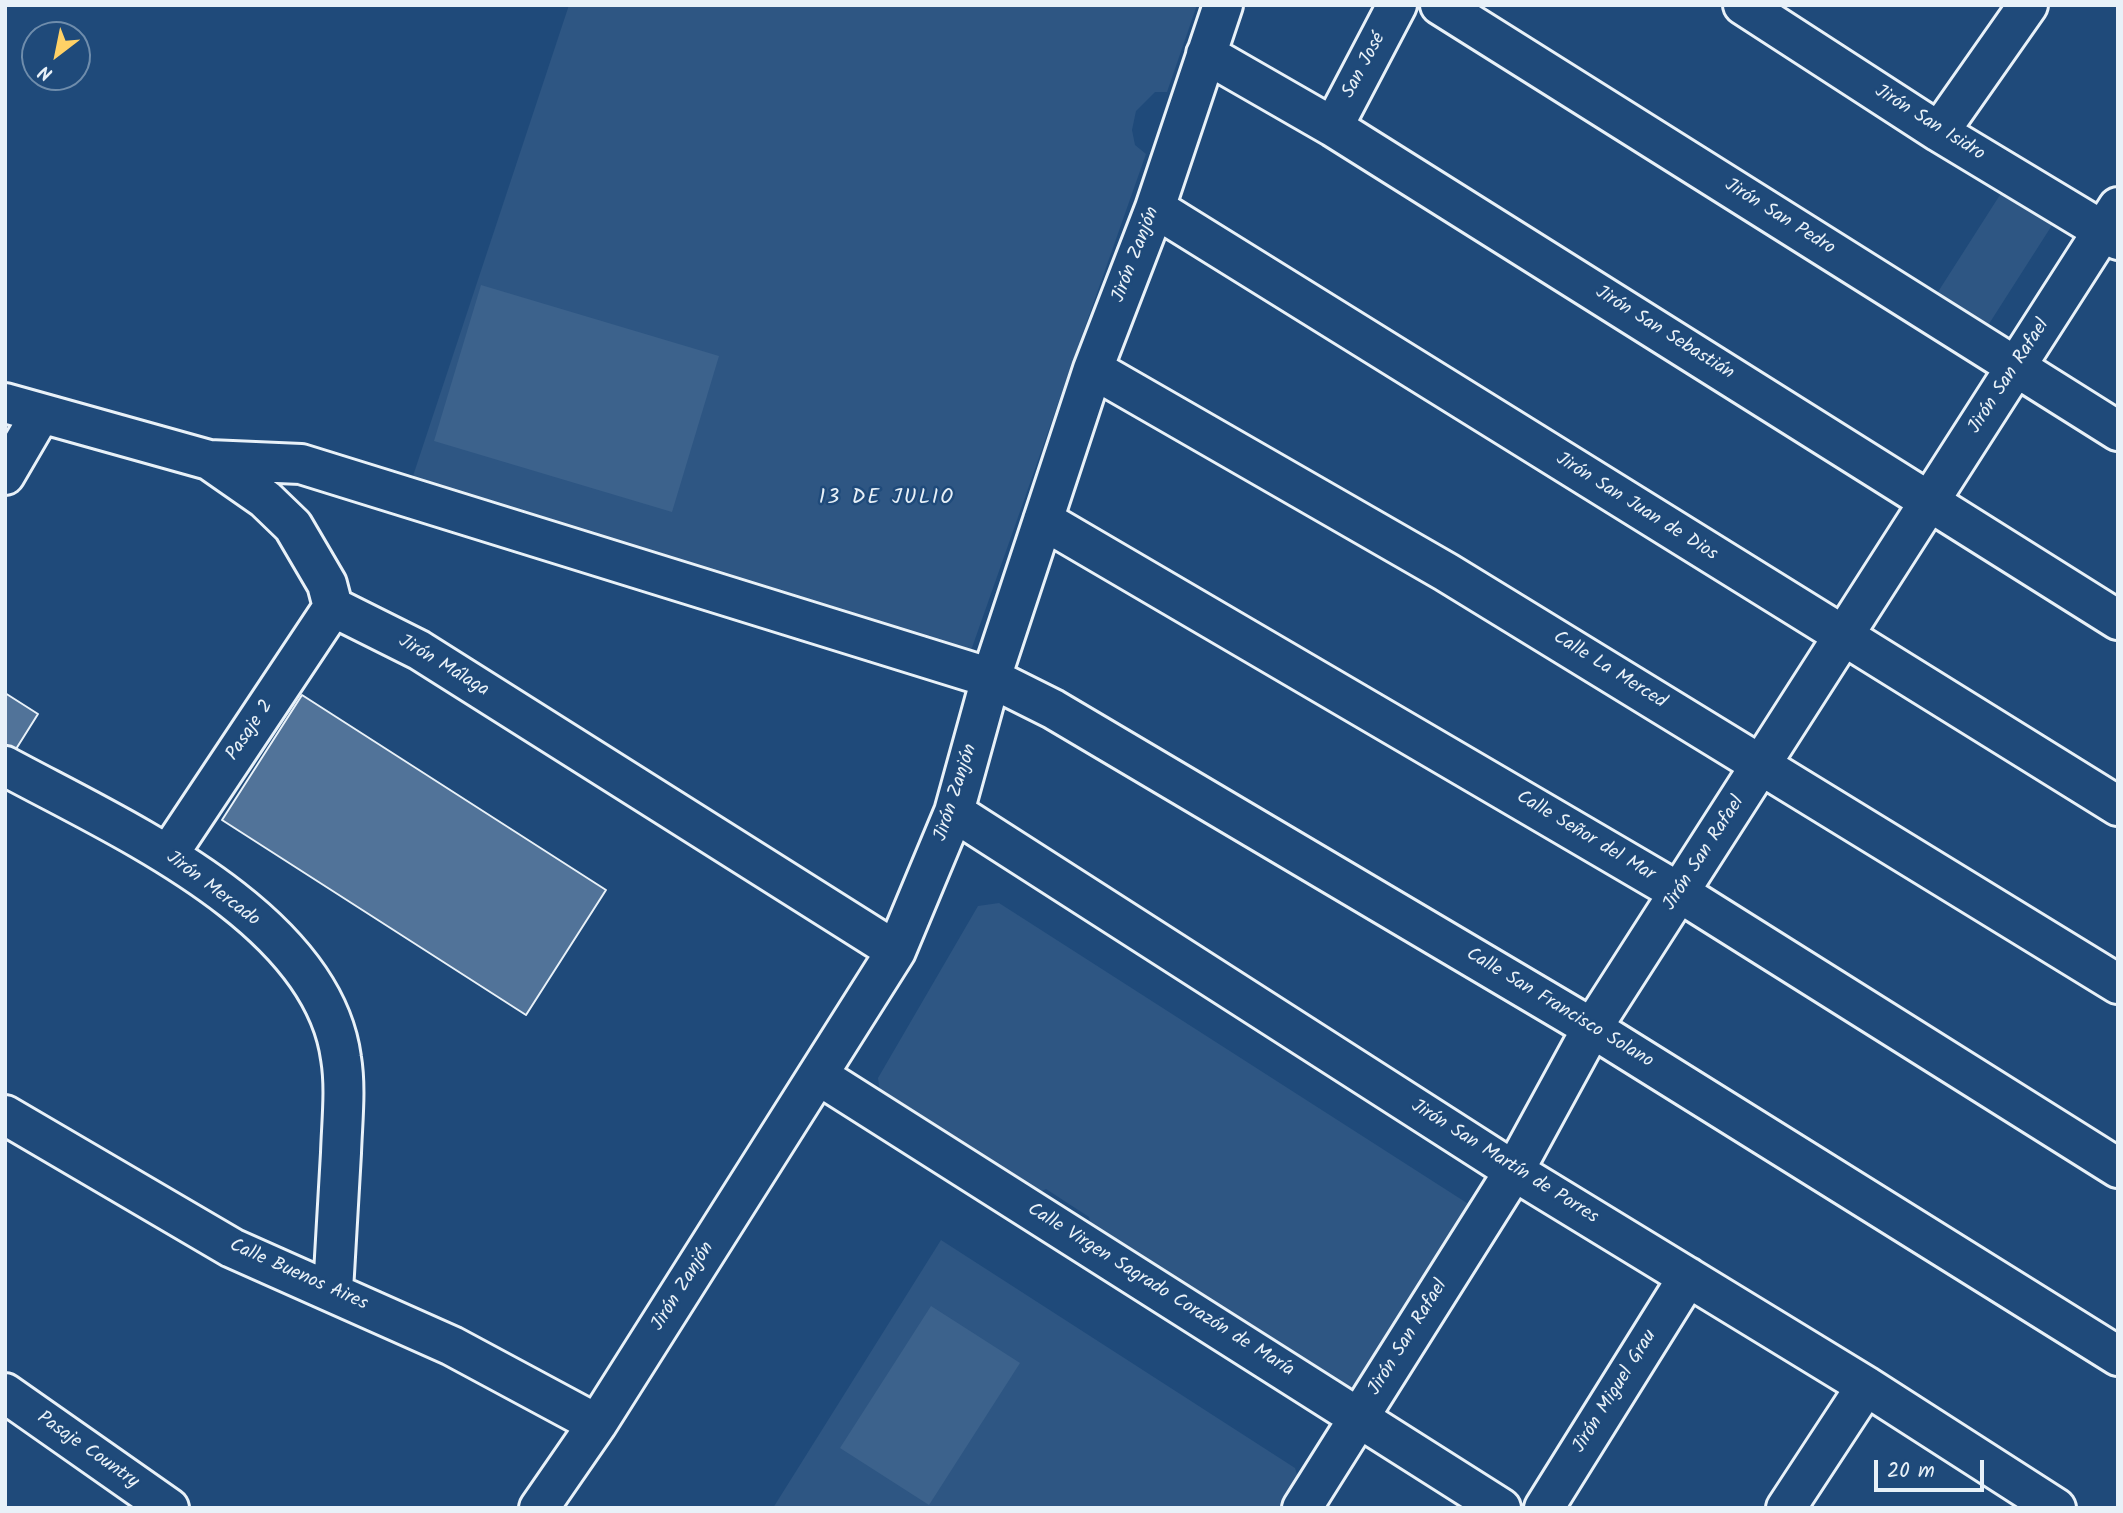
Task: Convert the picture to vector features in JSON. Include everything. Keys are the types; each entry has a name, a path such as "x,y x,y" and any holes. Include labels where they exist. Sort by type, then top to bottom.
{"street":[{"name":"Jirón Zanjón","path":"539,1508 597,1424 896,951 954,812 991,678 1093,369 1155,208 1223,5"},
{"name":"San José","path":"1333,127 1397,5"},
{"name":"Jirón San Pedro","path":"1440,5 2118,431"},
{"name":"Jirón San Isidro","path":"1743,5 1939,132 2113,225"},
{"path":"1939,132 2028,5"},
{"name":"Jirón San Sebastián","path":"1206,54 1333,127 2118,620"},
{"name":"Jirón San Juan de Dios","path":"1155,208 2118,806"},
{"name":"Jirón San Rafael","path":"1302,1508 1514,1171 1592,1028 1930,501 2113,225"},
{"name":"Calle La Merced","path":"1093,369 1446,572 2118,984"},
{"path":"5,475 23,409 209,460 265,499 293,526 327,584 333,607"},
{"name":"Calle San Francisco Solano","path":"209,460 301,464 991,678 1053,709 1592,1028 2118,1356"},
{"name":"Calle Señor del Mar","path":"1043,520 1681,893 2118,1168"},
{"name":"Pasaje 2","path":"168,855 333,607"},
{"name":"Jirón Málaga","path":"333,607 419,650 896,951"},
{"name":"Jirón Mercado","path":"5,766 168,855 236,902 280,943 321,993 341,1057 342,1121 333,1291"},
{"name":"Jirón San Martín de Porres","path":"954,812 1514,1171 1866,1386 2056,1508"},
{"name":"Calle Virgen Sagrado Corazón de María","path":"818,1075 1501,1508"},
{"name":"Calle Buenos Aires","path":"5,1115 232,1248 452,1346 597,1424"},
{"name":"Jirón Miguel Grau","path":"1544,1508 1688,1277"},
{"path":"1786,1508 1866,1386"},
{"name":"Pasaje Country","path":"5,1393 169,1508"}],"shaded area":[{"path":"569,5 1197,5 1167,92 1155,92 1136,111 1132,130 1135,145 1146,154 968,659 410,485"},
{"path":"2005,187 2056,219 1987,327 1936,295"},
{"path":"481,285 719,356 672,512 434,441"},
{"path":"999,903 1470,1205 1349,1404 1093,1238 1089,1217 1046,1189 1030,1197 881,1100 878,1078 978,906"},
{"path":"941,1240 1295,1468 1300,1484 1285,1508 773,1508"},
{"path":"931,1306 1020,1363 929,1505 840,1448"}],"building":[{"path":"5,693 38,714 11,757 5,753"},
{"path":"302,695 606,890 526,1015 222,820"}],"district":[{"name":"13 DE JULIO","path":"887,499"}]}
